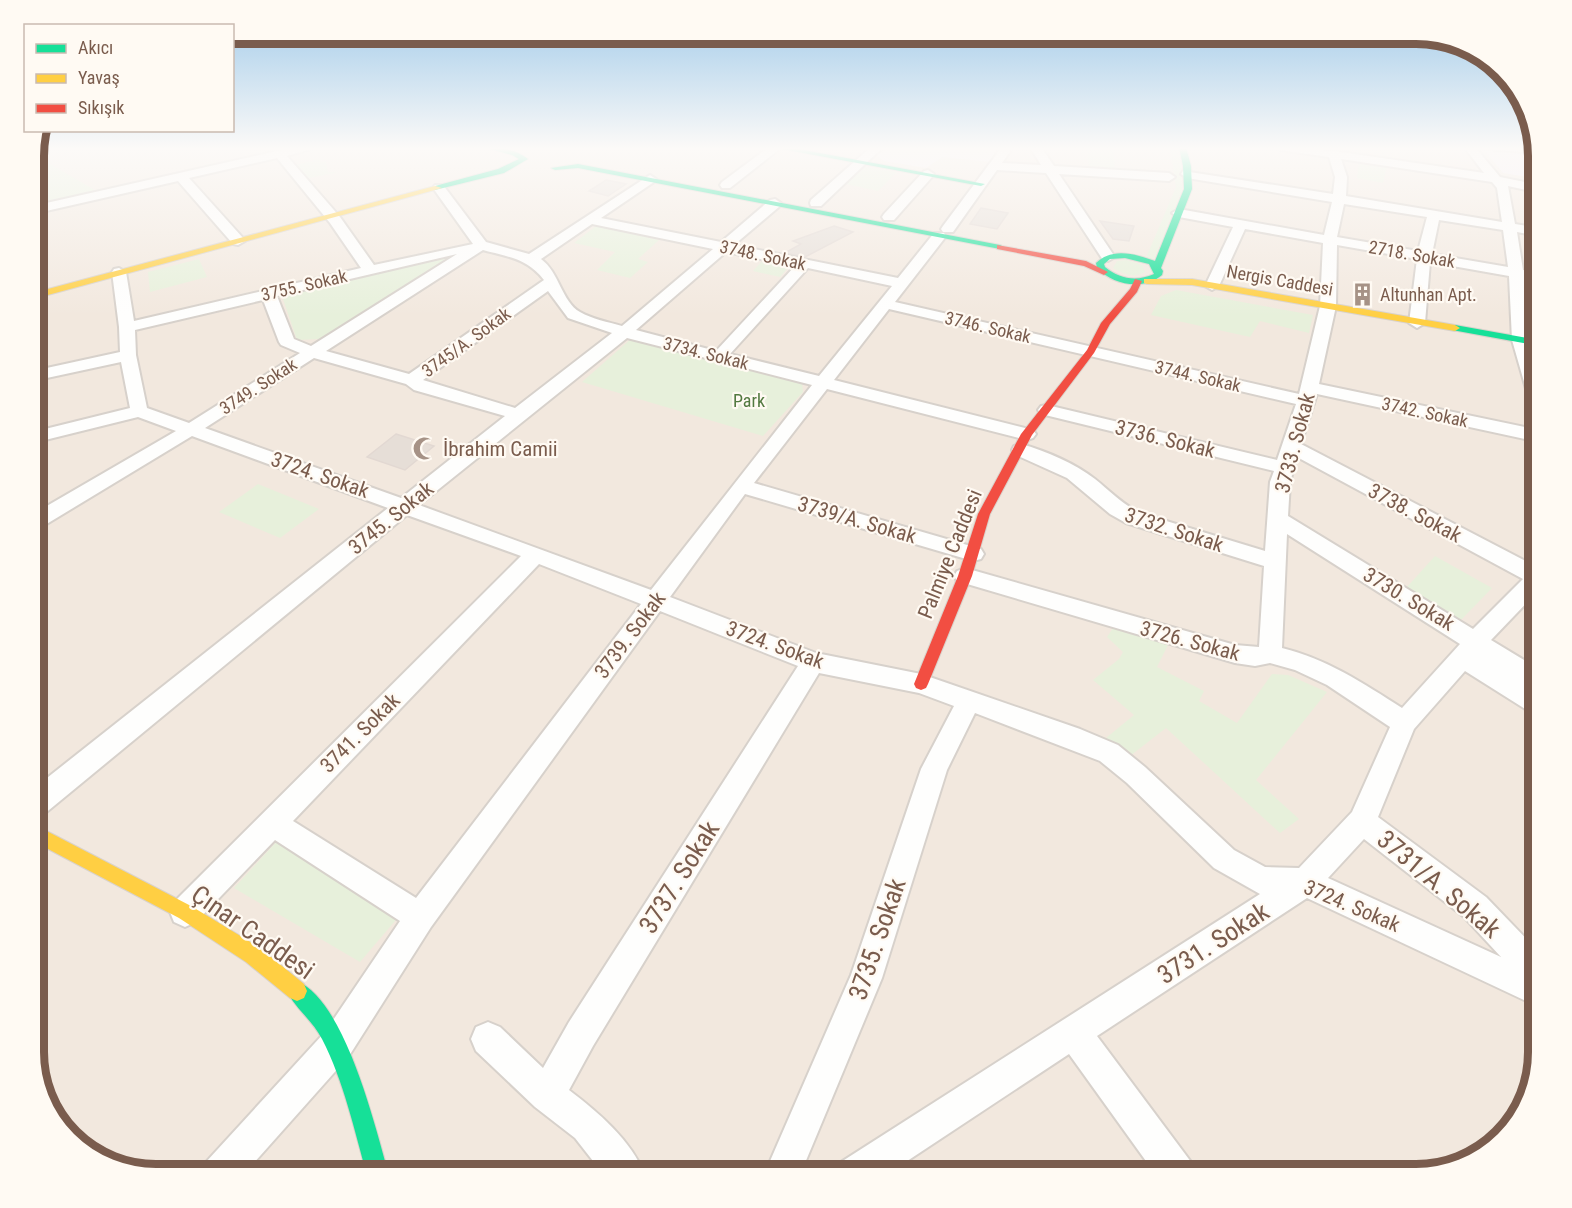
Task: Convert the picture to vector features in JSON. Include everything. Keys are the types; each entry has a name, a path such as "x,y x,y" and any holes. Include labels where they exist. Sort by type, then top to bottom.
{"main road":[{"path":"44,293 380,203"},
{"path":"777,203 944,233 1107,266 1142,281 1192,282"},
{"path":"818,203 889,218 944,233"},
{"path":"1157,267 1183,203"},
{"path":"1107,266 1146,246"},
{"path":"1125,255 1144,259 1192,282"},
{"name":"Palmiye Caddesi","path":"1106,323 1117,284 1107,266"},
{"name":"Palmiye Caddesi","path":"921,684 965,576 984,514 1024,442 1091,351 1106,323 1142,281 1158,275 1157,267"},
{"name":"Nergis Caddesi","path":"1192,282 1528,341"},
{"name":"Çınar Caddesi","path":"44,838 185,912 253,956 311,1003 337,1044 375,1164"}],"street":[{"path":"44,208 63,203"},
{"path":"204,203 238,241"},
{"path":"321,203 370,270"},
{"path":"450,203 481,245 531,259 614,203"},
{"name":"3745. Sokak","path":"44,797 518,414 624,332 775,203"},
{"path":"889,218 902,203"},
{"name":"3739. Sokak","path":"229,1164 337,1044 420,917 741,486 966,203"},
{"path":"1069,203 1107,266"},
{"name":"3733. Sokak","path":"1270,654 1274,561 1284,468 1308,394 1328,306 1330,239 1339,203"},
{"path":"1367,203 1528,230"},
{"path":"1505,203 1516,273 1520,340 1528,368"},
{"name":"2718. Sokak","path":"1179,213 1528,275"},
{"path":"1417,323 1425,256 1434,214"},
{"name":"3748. Sokak","path":"590,220 901,284"},
{"path":"1212,286 1241,224"},
{"name":"3755. Sokak","path":"127,327 481,245"},
{"name":"3749. Sokak","path":"44,516 190,430 481,245"},
{"name":"3734. Sokak","path":"531,259 539,264 552,281 556,293 573,315 624,332 822,382 1024,442"},
{"path":"719,357 804,264"},
{"path":"44,435 139,411 128,355 127,327 119,272"},
{"name":"3745/A. Sokak","path":"518,414 420,386 412,380 552,281"},
{"path":"268,293 288,342 311,352 412,380"},
{"name":"3746. Sokak","path":"885,304 1091,351"},
{"name":"3744. Sokak","path":"1091,351 1308,394"},
{"path":"44,374 128,355"},
{"name":"3742. Sokak","path":"1308,394 1528,434"},
{"name":"3736. Sokak","path":"1047,410 1284,468"},
{"name":"3724. Sokak","path":"139,411 536,554 813,662 921,684 1071,737 1109,753 1136,775 1224,859 1262,881 1305,882 1528,986"},
{"name":"3732. Sokak","path":"1024,442 1097,489 1104,500 1116,511 1274,561"},
{"name":"3738. Sokak","path":"1292,447 1528,571"},
{"name":"3739/A. Sokak","path":"741,486 972,554"},
{"name":"3730. Sokak","path":"1278,519 1470,649 1505,661 1528,675"},
{"name":"3741. Sokak","path":"185,912 536,554"},
{"name":"3726. Sokak","path":"965,576 1234,654 1255,657 1270,654 1301,662 1336,678 1404,723"},
{"name":"3731. Sokak","path":"871,1164 1305,882 1362,821 1404,723 1528,588"},
{"path":"1470,649 1528,696"},
{"name":"3737. Sokak","path":"547,1095 581,1034 813,662"},
{"name":"3735. Sokak","path":"787,1164 866,978 934,769 968,702"},
{"name":"3731/A. Sokak","path":"1362,821 1475,907 1528,963"},
{"path":"271,822 420,917"},
{"path":"1074,1033 1170,1164"},
{"path":"488,1040 547,1095 587,1126 618,1164"}],"shaded area":[{"path":"44,203 1528,203 1528,1060 1523,1088 1513,1108 1501,1126 1479,1146 1452,1159 1424,1164 148,1164 120,1159 82,1137 62,1115 47,1081 44,1060"}],"green space":[{"path":"1169,203 1177,203 1154,259 1146,258"},
{"path":"596,226 659,240 638,259 648,262 630,278 597,270 615,252 574,243"},
{"path":"452,255 319,339 297,340 282,296"},
{"path":"199,259 207,277 150,292 148,272"},
{"path":"763,260 787,265 787,269 780,277 753,271"},
{"path":"1127,260 1142,265 1145,272 1125,274 1113,268 1117,261"},
{"path":"1176,290 1313,315 1309,333 1260,321 1250,337 1151,315 1161,296"},
{"name":"Park","path":"632,338 802,383 803,392 763,436 582,382"},
{"path":"258,484 319,509 280,538 219,512"},
{"path":"1435,556 1492,588 1461,620 1407,587"},
{"path":"1113,628 1168,645 1157,667 1204,691 1199,701 1237,723 1272,674 1288,675 1327,692 1256,780 1299,819 1280,833 1166,728 1130,756 1106,738 1134,715 1093,680 1119,659 1123,652 1107,637"},
{"path":"279,839 396,914 395,921 360,962 234,888"}],"building":[{"path":"981,208 1008,213 997,229 970,224"},
{"path":"1100,221 1134,226 1129,241 1113,239"},
{"path":"834,226 853,232 805,257 785,253 801,244 793,241"},
{"path":"396,434 434,446 405,470 367,457"}],"traffic: fast":[{"path":"773,203 1000,247"},
{"path":"1157,267 1182,203"},
{"path":"1125,255 1152,262 1159,271 1158,275 1136,282 1121,280 1101,268 1100,263 1108,257 1125,255"},
{"path":"1455,328 1528,341"},
{"path":"297,991 314,1008 339,1052 349,1076 375,1164"}],"traffic: slow":[{"path":"44,293 380,203"},
{"path":"1147,281 1192,282 1455,328"},
{"path":"44,838 185,912 253,955 297,991"}],"traffic: jam":[{"path":"1000,247 1086,264 1104,272"},
{"path":"921,684 965,576 984,514 1027,434 1091,351 1106,323 1134,290 1138,281"}],"place":[{"name":"Altunhan Apt.","path":"1362,294"},
{"name":"İbrahim Camii","path":"425,449"}]}
